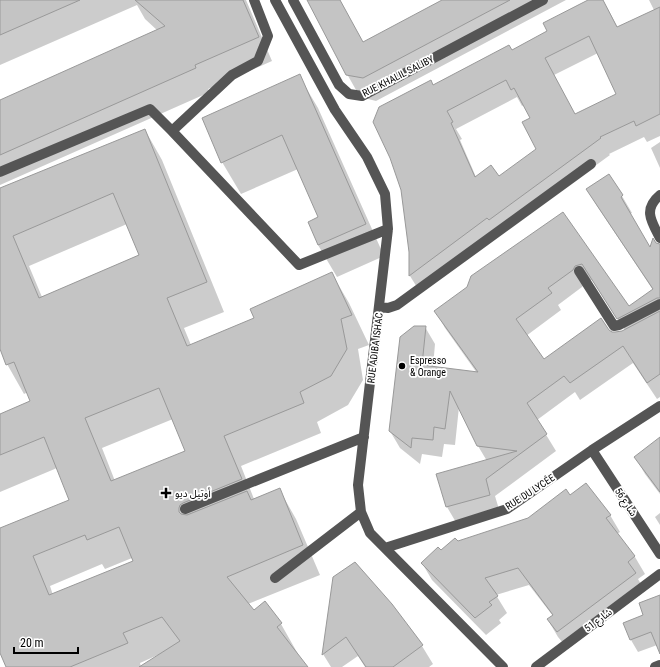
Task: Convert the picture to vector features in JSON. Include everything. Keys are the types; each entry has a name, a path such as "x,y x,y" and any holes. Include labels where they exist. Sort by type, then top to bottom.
{"street":[{"path":"172,131 232,75 258,61 268,36 254,0"},
{"name":"RUE ADIBA ISHAC","path":"275,0 335,110 366,157 385,194 388,229 358,485 360,512 370,533 503,667"},
{"name":"RUE KHALIL SALIBY","path":"293,0 338,85 349,94 362,96 543,0"},
{"path":"0,172 150,109 299,265 388,229"},
{"path":"379,307 388,308 397,305 591,164"},
{"path":"660,195 651,204 649,212 660,238"},
{"path":"579,271 614,326 619,325 660,304"},
{"name":"RUE DU LYCÉE","path":"385,548 506,509 592,450 660,406"},
{"path":"185,509 364,437"},
{"name":"شارع 56","path":"592,450 660,554"},
{"path":"275,578 360,512"},
{"name":"شارع 51","path":"536,667 660,574"},
{"path":"655,667 660,665"}],"building":[{"path":"0,0 80,0 0,35"},
{"path":"135,0 243,0 259,37 195,65 196,68 0,155 0,100 165,26"},
{"path":"307,0 340,0 363,42 442,0 510,0 363,78 346,75"},
{"path":"588,0 603,0 617,27 660,7 660,114 636,126 634,121 600,137 601,138 489,220 487,218 409,276 409,252 401,190 390,158 373,122 379,107 431,80 433,85 509,45 512,50 547,31 543,23","holes":["589,36 616,94 575,114 545,58","506,80 511,90 514,88 530,118 522,122 536,149 499,176 491,165 475,177 451,123 453,122 447,111"]},
{"path":"300,74 366,224 318,245 308,222 318,217 282,135 221,163 202,118"},
{"name":"أوتيل ديو","path":"145,129 207,282 167,298 187,346 254,318 250,309 332,272 352,315 341,319 347,349 331,376 300,392 304,403 224,436 242,479 183,503 179,508 179,512 181,514 187,515 247,491 251,500 280,488 303,545 227,577 254,610 265,601 282,623 277,627 308,667 139,667 180,641 162,617 123,633 128,643 70,667 6,667 0,653 0,528 69,500 44,437 0,455 0,414 30,401 14,362 6,365 0,349 0,188","holes":["113,193 139,255 39,298 13,236","159,388 185,451 111,481 85,418","119,527 133,561 49,595 33,556 85,535 87,540"]},
{"path":"609,174 623,195 621,197 650,247 653,238 656,243 660,244 660,298 657,298 617,319 582,264 575,266 573,270 548,288 552,293 516,319 544,359 601,318 609,330 615,332 622,331 660,311 660,374 647,383 623,346 570,383 564,376 527,403 547,434 486,479 490,495 446,507 436,474 517,451 477,446 450,391 445,429 434,427 433,440 412,438 411,448 389,431 400,337 414,326 426,326 422,365 478,372 434,311 467,287 471,276 563,212 629,306 653,289 586,189"},
{"path":"660,437 660,492 634,457"},
{"path":"586,483 611,515 606,518 635,556 628,562 636,573 557,632 547,619 553,615 518,568 485,578 498,596 489,602 492,605 475,618 421,563 438,547 441,550 455,538 458,541 528,518 566,489 570,495"},
{"path":"355,562 392,604 423,645 393,667 366,667 346,637 322,655 333,577"},
{"path":"660,595 660,654 651,632 630,640 623,623 643,615 639,603"}],"place":[{"name":"Espresso & Orange","path":"402,366"},
{"name":"أوتيل ديو","path":"166,493"}]}
